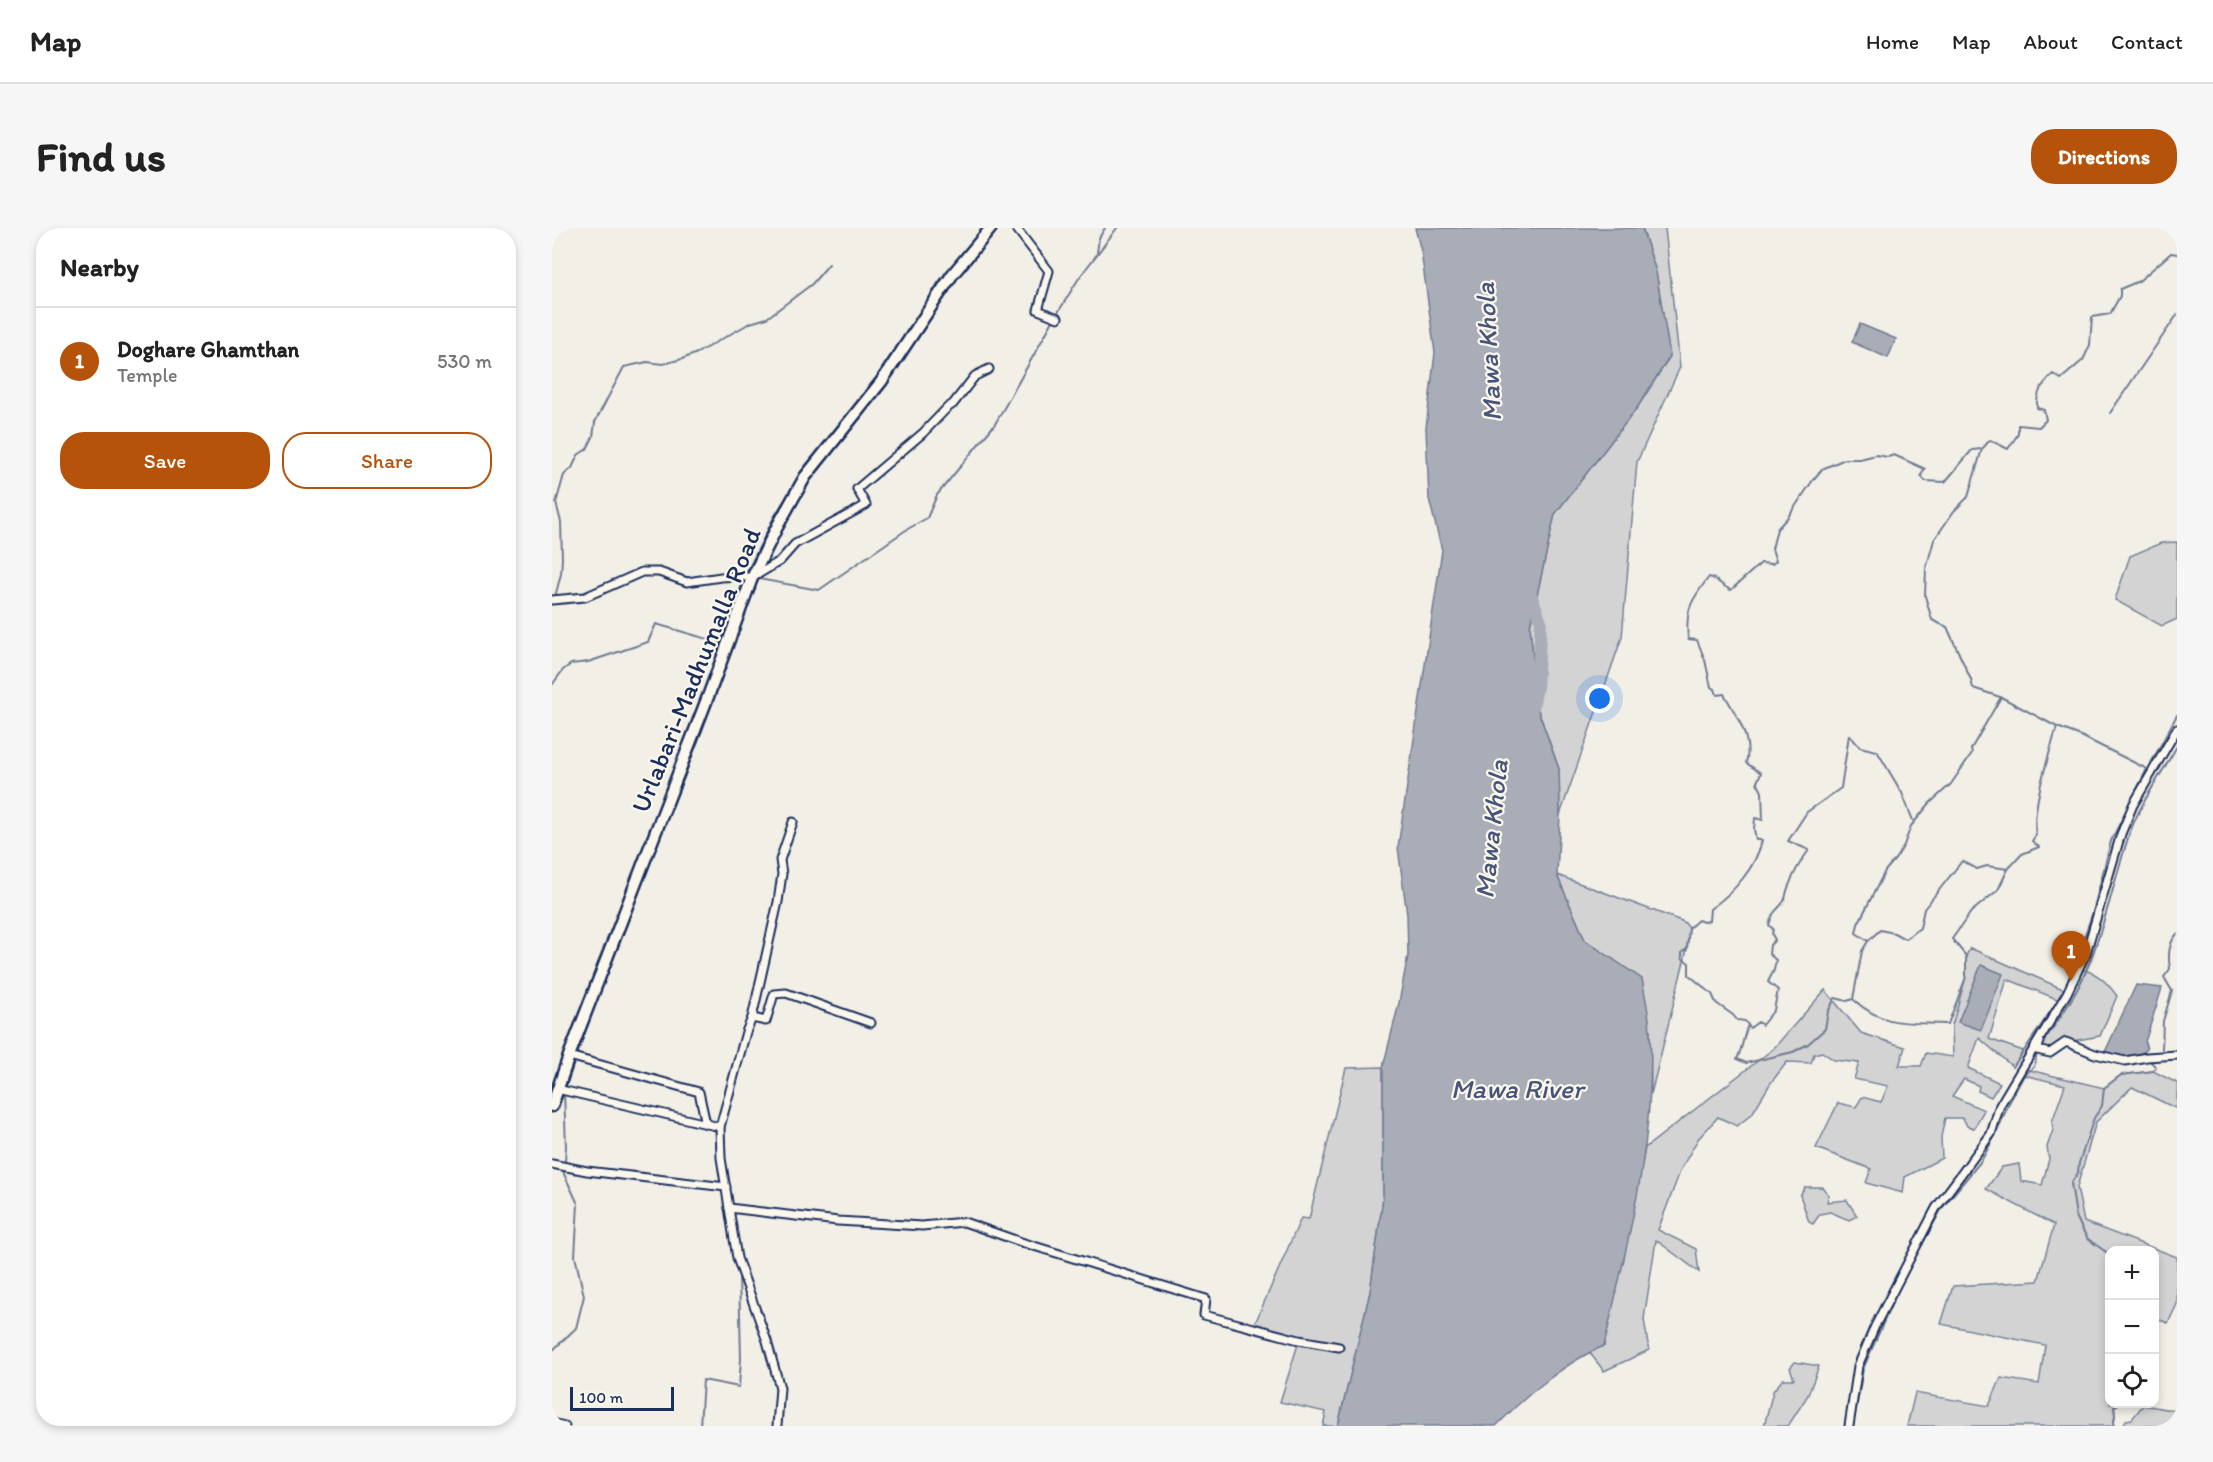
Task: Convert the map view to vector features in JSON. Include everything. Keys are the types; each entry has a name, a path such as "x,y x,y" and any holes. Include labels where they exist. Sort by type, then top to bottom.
{"main road":[{"name":"Urlabari-Madhumalla Road","path":"552,1106 569,1056 752,578 805,477 881,382 952,275 990,228"}],"street":[{"path":"1017,228 1049,272 1038,310 1058,318"},
{"path":"552,600 585,597 642,572 659,573 687,582 721,577 752,578 780,561 795,544 866,505 857,489 923,433 946,408 953,404 975,376 989,369"},
{"path":"1849,1426 1858,1366 1875,1326 1936,1208 1991,1134 2000,1105 2067,993 2086,953 2121,834 2133,804 2177,729"},
{"path":"777,1426 780,1388 737,1258 722,1158 720,1128 752,1018 778,902 782,874 780,860 794,822"},
{"path":"752,1018 766,1021 772,998 777,992 786,993 871,1023"},
{"path":"2044,1031 2037,1050 2050,1053 2066,1042 2095,1054 2125,1061 2177,1054"},
{"path":"569,1056 699,1092 706,1124"},
{"path":"557,1089 720,1128"},
{"path":"552,1164 587,1171 726,1187"},
{"path":"729,1208 848,1222 922,1226 964,1222 1020,1242 1206,1299 1204,1315 1299,1340 1340,1347"},
{"path":"552,1423 565,1426"}],"shaded area":[{"path":"1642,228 1665,228 1680,367 1637,462 1622,637 1560,815 1559,769 1538,710 1530,626 1555,514 1637,408 1670,356 1656,272"},
{"path":"2177,542 2177,619 2162,626 2115,600 2130,556 2161,543"},
{"path":"1557,875 1684,922 1689,928 1687,949 1651,1094 1650,1032 1642,980 1585,940"},
{"path":"1970,948 2065,990 2078,969 2095,975 2105,982 2117,996 2100,1036 2066,1042 2050,1053 2037,1050 2062,1001 2007,979 1989,1039 2023,1051 2013,1067 1979,1038 1968,1068 2000,1083 1991,1097 1978,1091 1979,1086 1964,1079 1952,1096 1984,1110 1974,1128 1967,1126 1963,1118 1945,1118 1941,1137 1942,1158 1905,1177 1903,1193 1866,1183 1871,1169 1816,1148 1838,1103 1856,1107 1862,1097 1881,1102 1888,1086 1854,1079 1859,1063 1834,1060 1822,1052 1814,1054 1811,1063 1787,1062 1770,1084 1752,1114 1737,1126 1718,1117 1698,1139 1681,1169 1658,1230 1696,1249 1699,1272 1656,1240 1644,1319 1649,1350 1604,1371 1589,1352 1604,1346 1645,1148 1773,1049 1825,990 1861,1033 1905,1047 1899,1066 1921,1066 1926,1053 1953,1057 1952,1025 1966,977 1966,956"},
{"path":"1383,1067 1383,1198 1370,1292 1338,1426 1323,1426 1326,1412 1280,1402 1299,1341 1253,1328 1301,1218 1309,1219 1346,1068"},
{"path":"2021,1068 2104,1088 2121,1075 2153,1071 2177,1083 2177,1109 2132,1087 2096,1122 2077,1187 2084,1222 2148,1246 2105,1246 2105,1408 2114,1408 2113,1426 1907,1426 1915,1393 1989,1406 2001,1378 2039,1384 2045,1345 1941,1324 1953,1286 2038,1281 2054,1225 1986,1189 2002,1167 2019,1164 2021,1181 2042,1185 2049,1159 2047,1147 2053,1130 2052,1122 2065,1085 2024,1075"},
{"path":"1805,1187 1822,1187 1829,1195 1827,1202 1847,1200 1857,1216 1849,1220 1830,1212 1820,1214 1813,1224 1809,1222 1800,1195"},
{"path":"2159,1250 2177,1257 2177,1304 2168,1323 2159,1320"},
{"path":"1795,1362 1819,1366 1808,1395 1788,1426 1764,1426 1773,1391 1783,1379 1794,1379 1790,1368"},
{"path":"2141,1408 2177,1411 2177,1426 2123,1426 2126,1420 2132,1419"}],"water":[{"name":"Mawa River","path":"1415,228 1642,228 1656,272 1670,356 1637,408 1555,514 1530,626 1538,710 1559,769 1560,815 1557,875 1585,940 1642,979 1649,1020 1651,1073 1649,1113 1638,1191 1604,1346 1561,1370 1519,1403 1496,1426 1338,1426 1370,1292 1383,1198 1383,1067 1408,955 1407,915 1398,847 1442,550 1429,499 1426,428 1435,353 1421,251"},
{"path":"1860,324 1896,339 1888,358 1852,342"},
{"path":"1981,965 2003,974 1981,1030 1958,1022"},
{"path":"2136,985 2162,988 2145,1042 2147,1049 2136,1057 2104,1054"}],"waterway":[{"path":"1097,253 1099,238 1105,228"},
{"path":"1057,314 1079,278 1117,228"},
{"path":"2013,1067 2065,990 2093,912 2111,841 2147,769 2081,736 2057,727 2036,811 2036,835 2032,841 2039,847 2022,854 2008,869 1987,866 1977,869 1962,861 1924,909 1920,928 1905,939 1894,933 1880,930 1868,941 1862,951 1853,999 1847,1001 1835,998 1828,1012 1825,1029 1808,1044 1793,1052 1746,1063 1737,1059 1748,1025 1745,1021 1737,1020 1716,1003 1712,994 1689,975 1689,963 1682,958 1682,952 1687,949 1689,928 1698,920 1709,921 1710,909 1735,888 1755,860 1762,840 1756,840 1754,829 1755,818 1763,820 1762,792 1757,782 1761,773 1746,763 1748,754 1742,727 1724,694 1717,695 1715,689 1711,687 1705,660 1697,640 1688,639 1687,620 1694,599 1709,577 1731,590 1761,563 1772,564 1776,561 1772,549 1777,529 1822,469 1845,459 1894,455 1925,469 1921,475 1925,481 1945,482 1972,450 1982,449 1990,440 2008,449 2018,434 2018,425 2039,427 2046,420 2044,410 2037,408 2040,389 2053,374 2061,379 2083,360 2090,345 2092,317 2110,314 2120,296 2120,289 2139,281 2171,253 2177,254"},
{"path":"927,303 938,283 957,261"},
{"path":"555,597 562,559 561,522 556,503 564,475 572,468 578,455 587,449 593,437 595,422 624,367 647,362 663,364 682,359 750,323 767,318 812,284 829,264"},
{"path":"2110,413 2177,315"},
{"path":"754,588 759,579 819,590 927,518 937,495 995,424 1054,319"},
{"path":"827,441 876,380"},
{"path":"1982,449 1968,497 1954,511 1934,540 1926,569 1925,596 1932,620 1947,627 1973,688 2000,697"},
{"path":"746,574 774,517 798,479"},
{"path":"552,685 563,670 571,664 588,662 648,642 656,624 721,643 744,579"},
{"name":"Mawa Khola","path":"1529,589 1541,621 1537,687 1533,707"},
{"path":"1868,941 1856,933 1858,924 1885,871 1904,845 1911,826 1930,803 1951,784 1972,753 1971,749 2001,697 2057,727"},
{"path":"2151,763 2177,715"},
{"path":"664,824 704,723"},
{"path":"1748,1025 1750,1028 1758,1022 1762,1025 1774,1010 1778,990 1768,982 1776,960 1769,954 1770,945 1775,940 1772,934 1773,929 1769,925 1774,913 1785,900 1794,873 1809,850 1788,841 1807,812 1841,788 1849,735 1860,747 1877,751 1902,793 1914,823"},
{"path":"2043,1042 2082,981 2099,938 2129,835 2145,800 2177,746"},
{"path":"1854,1000 1876,1015 1898,1022 1948,1024 1966,977 1966,956 1952,939 1971,912 1998,890 2008,869"},
{"path":"2162,1049 2163,1021 2172,991 2164,977 2170,969 2169,950 2177,934"},
{"path":"552,1351 576,1328 584,1296 575,1256 578,1204 564,1174 566,1147 564,1092 592,1011"},
{"path":"1853,1426 1863,1369 1899,1287 1942,1208 1981,1161 2024,1075 2034,1067 2037,1052"},
{"path":"2105,1251 2088,1239 2082,1229 2076,1216 2071,1183 2078,1173 2079,1163 2094,1118 2102,1106 2104,1088 2121,1075 2153,1071 2156,1067 2150,1061"},
{"path":"700,1426 703,1380 739,1387 741,1359 739,1271"},
{"path":"2113,1426 2114,1408"}],"place":[{"name":"Doghare Ghamthan","path":"2071,981"}]}
